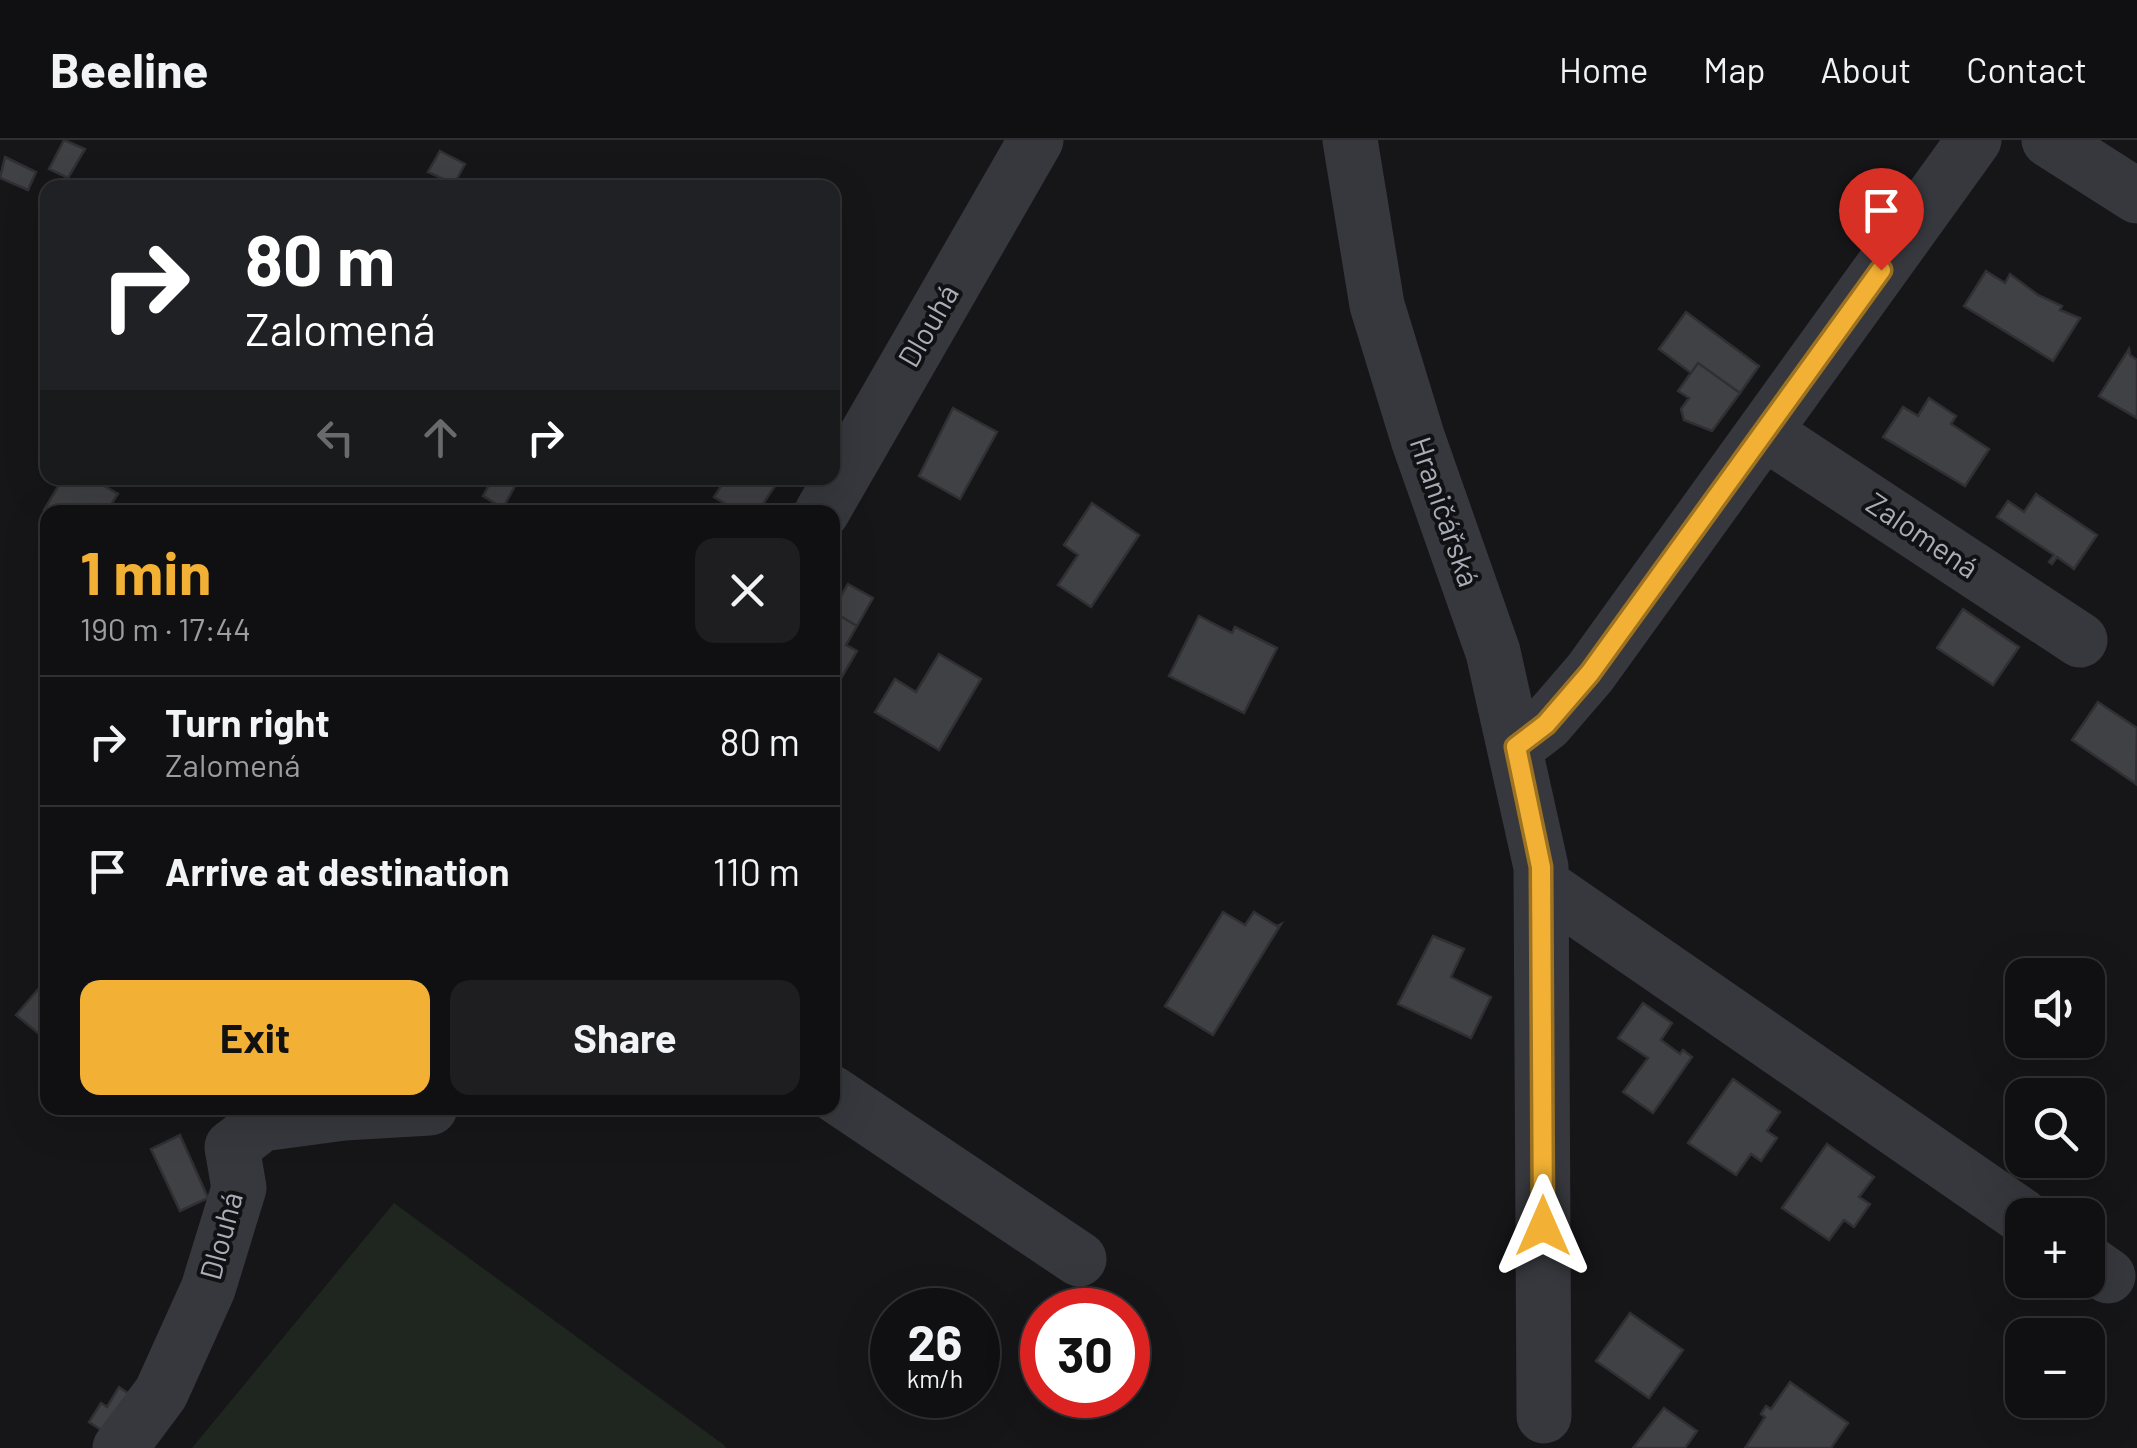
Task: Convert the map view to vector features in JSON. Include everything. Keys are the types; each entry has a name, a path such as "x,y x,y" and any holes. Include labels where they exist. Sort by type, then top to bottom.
{"street":[{"name":"Dlouhá","path":"840,481 1036,140"},
{"name":"Hraničářská","path":"1350,140 1377,305 1418,439 1492,652 1541,867 1544,1416"},
{"path":"1516,747 1546,724 1590,673 1974,140"},
{"path":"2049,140 2137,196"},
{"name":"Zalomená","path":"1764,432 2080,640"},
{"path":"1541,884 2005,1204"},
{"path":"840,1099 1079,1259"},
{"name":"Dlouhá","path":"120,1448 160,1393 208,1288 240,1188 232,1148 262,1124 329,1115"}],"shaded area":[{"path":"394,1203 724,1445 726,1448 192,1448"}],"building":[{"path":"64,140 85,149 68,178 49,169"},
{"path":"440,151 465,164 456,180 428,172"},
{"path":"5,157 36,172 28,190 0,178"},
{"path":"1986,271 2005,283 2010,274 2038,295 2062,306 2060,310 2080,318 2053,361 1964,306"},
{"path":"1686,312 1759,366 1740,393 1698,363 1691,373 1659,349"},
{"path":"2129,349 2137,360 2137,418 2099,396"},
{"path":"1698,363 1740,393 1712,431 1684,420 1681,409 1689,398 1678,391"},
{"path":"1929,398 1956,416 1951,424 1989,449 1965,486 1883,437 1903,407 1918,416"},
{"path":"953,408 997,432 960,499 919,476"},
{"path":"59,485 103,485 118,494 111,505 47,505"},
{"path":"489,485 515,486 505,505 483,496"},
{"path":"722,485 775,485 763,505 727,505 714,497"},
{"path":"2036,494 2097,535 2074,569 2057,557 2052,564 2049,562 2054,555 1997,517 2008,501 2024,512"},
{"path":"1092,503 1139,535 1091,607 1058,585 1078,555 1064,545"},
{"path":"848,584 873,598 857,626 840,616 840,598"},
{"path":"1963,609 2019,647 1993,685 1937,648"},
{"path":"840,616 857,626 846,645 857,651 840,680"},
{"path":"1199,616 1232,633 1235,627 1277,648 1244,713 1169,676"},
{"path":"939,654 981,679 939,750 875,712 895,679 916,692"},
{"path":"2098,702 2137,728 2136,784 2072,740"},
{"path":"1223,912 1245,925 1254,912 1277,926 1281,924 1213,1035 1165,1006"},
{"path":"1433,936 1464,949 1451,977 1491,997 1471,1038 1398,1004"},
{"path":"40,987 40,1034 16,1015"},
{"path":"1643,1003 1672,1023 1661,1040 1680,1054 1683,1050 1692,1057 1653,1113 1623,1092 1648,1058 1618,1038"},
{"path":"1733,1079 1780,1112 1767,1131 1777,1138 1761,1161 1751,1154 1736,1175 1688,1143"},
{"path":"180,1135 208,1198 180,1211 151,1149"},
{"path":"1827,1144 1874,1177 1859,1197 1870,1204 1854,1227 1844,1220 1829,1240 1782,1208"},
{"path":"1630,1313 1683,1350 1649,1398 1596,1361"},
{"path":"1790,1382 1848,1423 1831,1448 1745,1448 1765,1417 1761,1414 1766,1406 1771,1409"},
{"path":"119,1387 138,1400 114,1438 89,1422 101,1403 107,1407"},
{"path":"1664,1408 1697,1431 1685,1448 1633,1448"}],"route":[{"path":"1543,1226 1541,867 1516,747 1546,724 1590,673 1881,270"}]}
